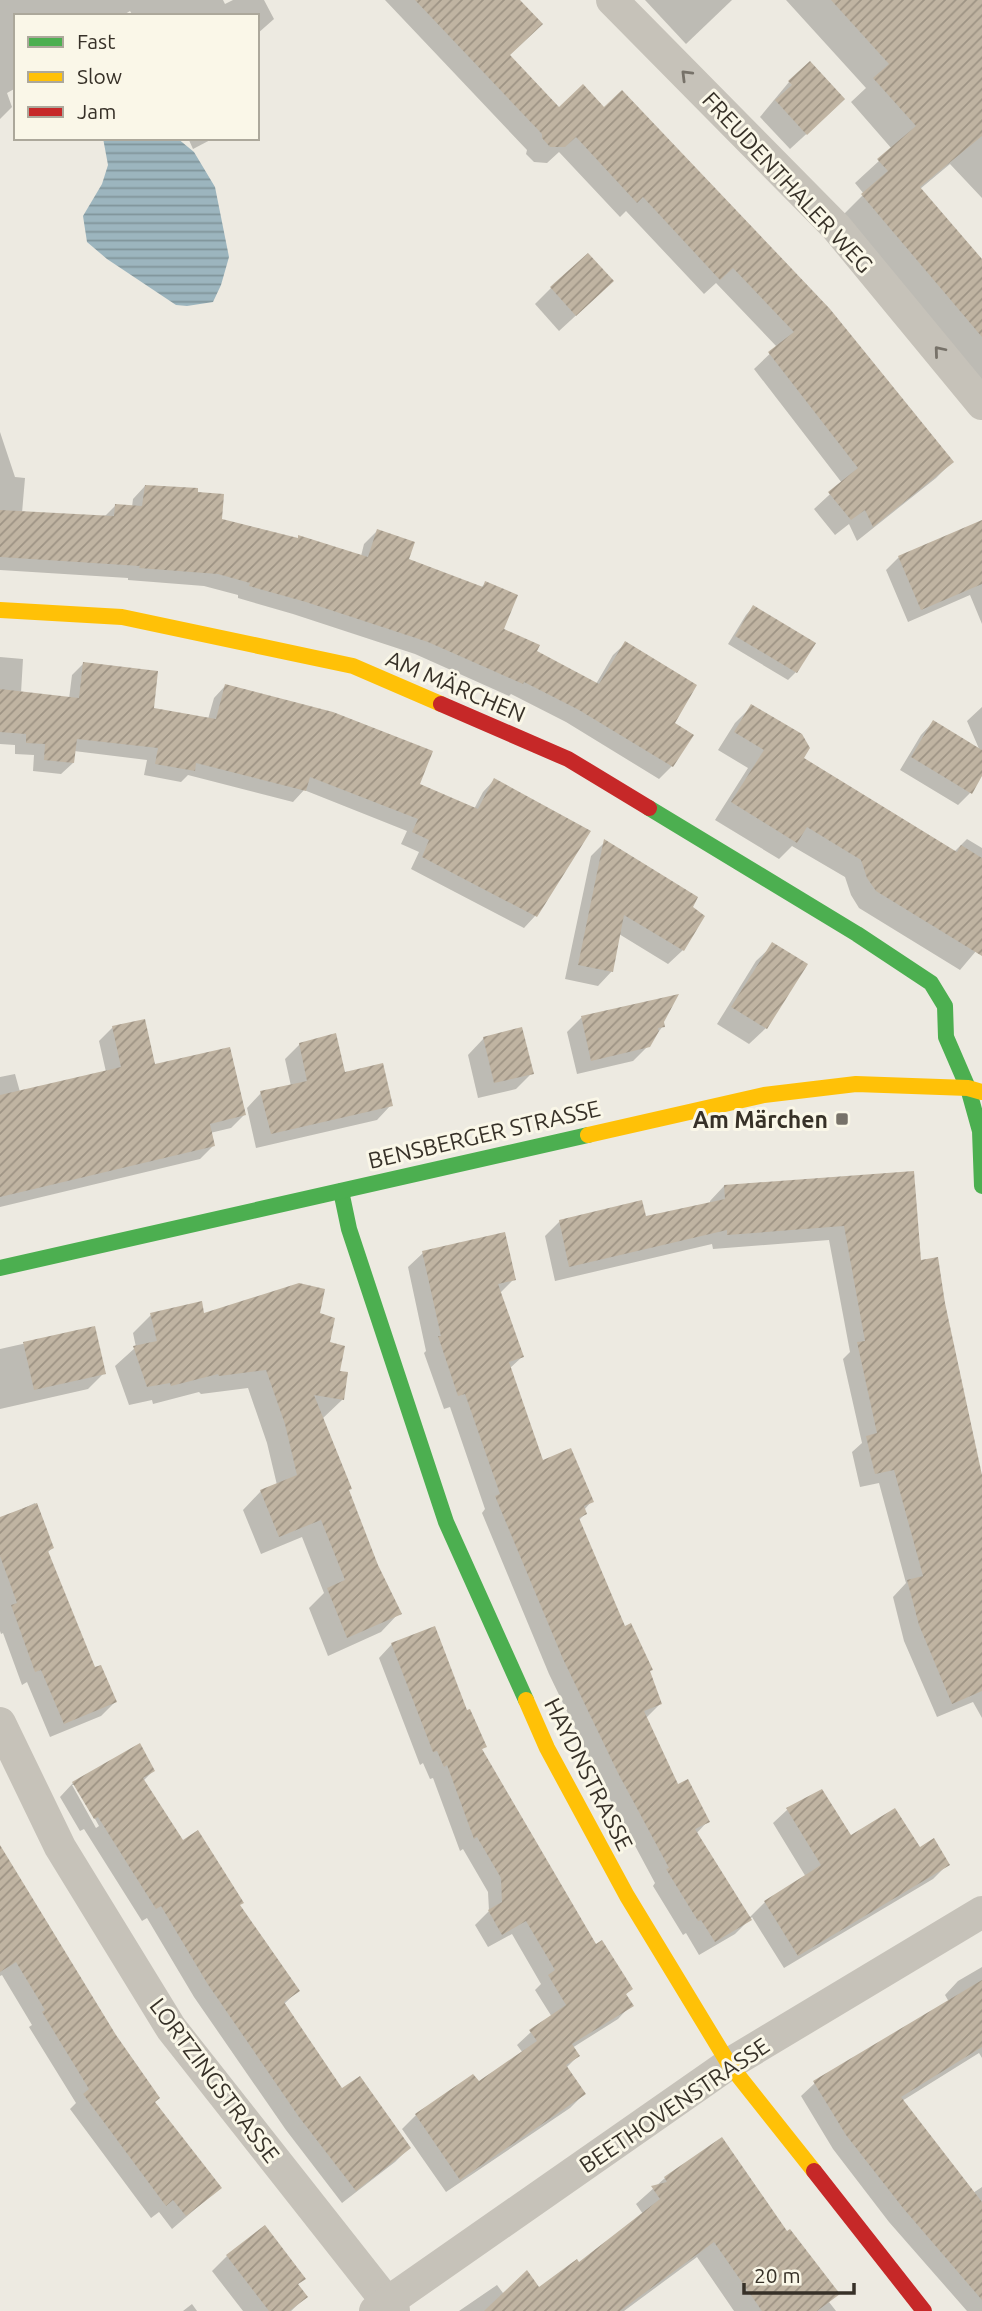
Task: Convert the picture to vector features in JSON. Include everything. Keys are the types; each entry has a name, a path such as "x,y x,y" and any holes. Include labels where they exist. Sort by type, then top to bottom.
{"street":[{"name":"FREUDENTHALER WEG","path":"612,0 836,227 982,404"},
{"name":"AM MÄRCHEN","path":"0,610 122,617 353,666 568,759 857,934 931,983 945,1006 946,1037 975,1090 982,1186"},
{"name":"BENSBERGER STRASSE","path":"0,1268 765,1095 856,1084 975,1090"},
{"name":"HAYDNSTRASSE","path":"341,1191 349,1229 446,1522 547,1748 627,1896 729,2064 924,2311"},
{"name":"LORTZINGSTRASSE","path":"0,1723 61,1847 171,2028 385,2308"},
{"name":"BEETHOVENSTRASSE","path":"385,2308 729,2064 982,1912"}],"water":[{"path":"103,140 179,140 194,152 215,187 229,257 213,302 176,305 107,259 87,242 83,216 102,184 108,165"}],"building":[{"path":"415,0 520,0 543,24 510,55 559,107 583,84 604,107 622,90 830,309 954,462 873,527 865,510 851,520 828,492 858,468 768,352 794,332 733,268 720,280 643,197 637,203 576,137 565,147 550,147 542,134"},
{"path":"831,0 982,0 982,136 920,187 982,259 982,337 861,194 888,171 877,159 916,126 873,78 889,64"},
{"path":"810,61 845,99 807,135 775,100 792,85 788,81"},
{"path":"588,253 614,281 576,316 550,287"},
{"path":"145,485 198,488 198,492 224,494 222,519 298,538 298,535 368,557 377,529 415,542 409,559 483,587 485,581 518,595 504,629 540,645 537,651 599,684 625,641 697,685 675,723 694,735 673,767 579,710 524,682 523,684 428,642 218,574 0,557 0,510 114,516 115,504 142,506"},
{"path":"982,520 982,584 921,610 898,556"},
{"path":"753,605 816,643 797,673 735,636"},
{"path":"83,662 158,671 154,708 216,719 225,684 333,712 433,751 420,784 478,809 494,778 591,831 537,917 422,857 429,840 412,832 418,819 310,777 306,791 196,763 195,771 155,764 158,748 77,739 74,763 44,760 45,744 26,743 26,734 0,732 0,689 79,698"},
{"path":"751,704 802,734 810,748 804,758 957,852 961,845 982,858 982,956 876,891 867,878 861,860 807,827 797,843 731,802 764,750 734,732"},
{"path":"933,720 982,750 982,776 972,794 911,757"},
{"path":"604,839 698,897 693,907 705,916 684,951 624,915 613,972 578,965"},
{"path":"772,942 808,964 767,1029 731,1007"},
{"path":"679,994 664,1022 665,1027 658,1028 650,1047 591,1061 581,1016"},
{"path":"145,1019 155,1064 230,1047 246,1115 210,1124 215,1146 0,1197 0,1095 121,1067 112,1026"},
{"path":"522,1027 534,1074 494,1083 483,1037"},
{"path":"336,1033 345,1072 383,1063 393,1106 271,1134 260,1091 307,1081 299,1043"},
{"path":"914,1171 921,1260 938,1257 945,1303 982,1475 982,1691 952,1704 919,1625 907,1580 923,1576 894,1470 875,1474 866,1436 877,1433 857,1342 865,1341 844,1226 727,1235 727,1230 569,1267 559,1220 642,1200 646,1216 725,1199 724,1185"},
{"path":"505,1232 516,1280 498,1284 524,1357 509,1362 543,1460 571,1448 594,1502 584,1506 587,1514 579,1518 625,1626 631,1623 653,1670 650,1671 662,1704 644,1711 678,1784 688,1779 710,1822 695,1829 752,1920 715,1942 701,1920 698,1921 666,1869 669,1868 618,1773 563,1659 495,1496 500,1494 465,1394 458,1396 438,1336 441,1336 422,1251"},
{"path":"299,1283 325,1289 320,1313 335,1318 330,1342 345,1346 340,1371 348,1372 344,1400 314,1395 352,1489 349,1490 378,1565 402,1614 347,1638 327,1588 345,1580 321,1520 279,1537 260,1490 297,1475 285,1424 266,1370 218,1374 171,1386 170,1383 147,1387 133,1346 157,1341 150,1313 202,1301 204,1313"},
{"path":"95,1326 106,1374 34,1390 23,1342"},
{"path":"37,1503 54,1548 48,1551 95,1667 101,1665 117,1702 64,1724 41,1670 35,1672 11,1605 17,1603 0,1556 0,1517"},
{"path":"435,1626 467,1710 470,1709 487,1747 482,1749 596,1944 602,1940 633,1989 626,1994 634,2006 572,2044 580,2056 566,2065 586,2094 460,2180 415,2114 473,2074 479,2081 537,2041 529,2030 566,2005 548,1975 555,1970 526,1921 502,1935 488,1910 502,1902 501,1878 477,1837 474,1839 447,1765 444,1767 437,1751 433,1752 391,1643"},
{"path":"140,1743 155,1771 143,1778 183,1840 198,1830 244,1903 240,1905 300,1991 284,2002 342,2088 360,2076 411,2148 356,2191 299,2117 207,1983 161,1906 156,1909 98,1817 94,1819 72,1782"},
{"path":"822,1789 851,1835 895,1808 920,1847 934,1838 950,1865 798,1956 764,1901 821,1865 786,1808"},
{"path":"0,1845 116,2035 160,2098 155,2102 222,2188 186,2216 173,2200 166,2206 83,2094 89,2089 42,2012 45,2010 16,1962 0,1972"},
{"path":"982,1980 982,2047 901,2097 982,2202 982,2300 903,2208 846,2135 813,2081"},
{"path":"722,2137 787,2231 790,2229 840,2294 817,2311 762,2311 714,2242 620,2311 484,2311 527,2270 539,2287 577,2259 579,2262 660,2199 651,2186 667,2182 664,2177"},
{"path":"265,2225 306,2279 298,2284 308,2297 289,2311 269,2311 226,2255"}],"traffic: fast":[{"path":"649,808 857,934 931,983 945,1006 946,1037 968,1088 980,1131 982,1186"},
{"path":"0,1268 588,1135"},
{"path":"341,1191 349,1229 446,1522 526,1700"}],"traffic: slow":[{"path":"0,610 122,617 353,666 441,704"},
{"path":"588,1135 764,1095 856,1084 968,1088 982,1092"},
{"path":"526,1700 547,1748 627,1896 729,2064 814,2171"}],"traffic: jam":[{"path":"441,704 568,759 649,808"},
{"path":"814,2171 924,2311"}],"place":[{"name":"Am Märchen","path":"842,1119"}]}
